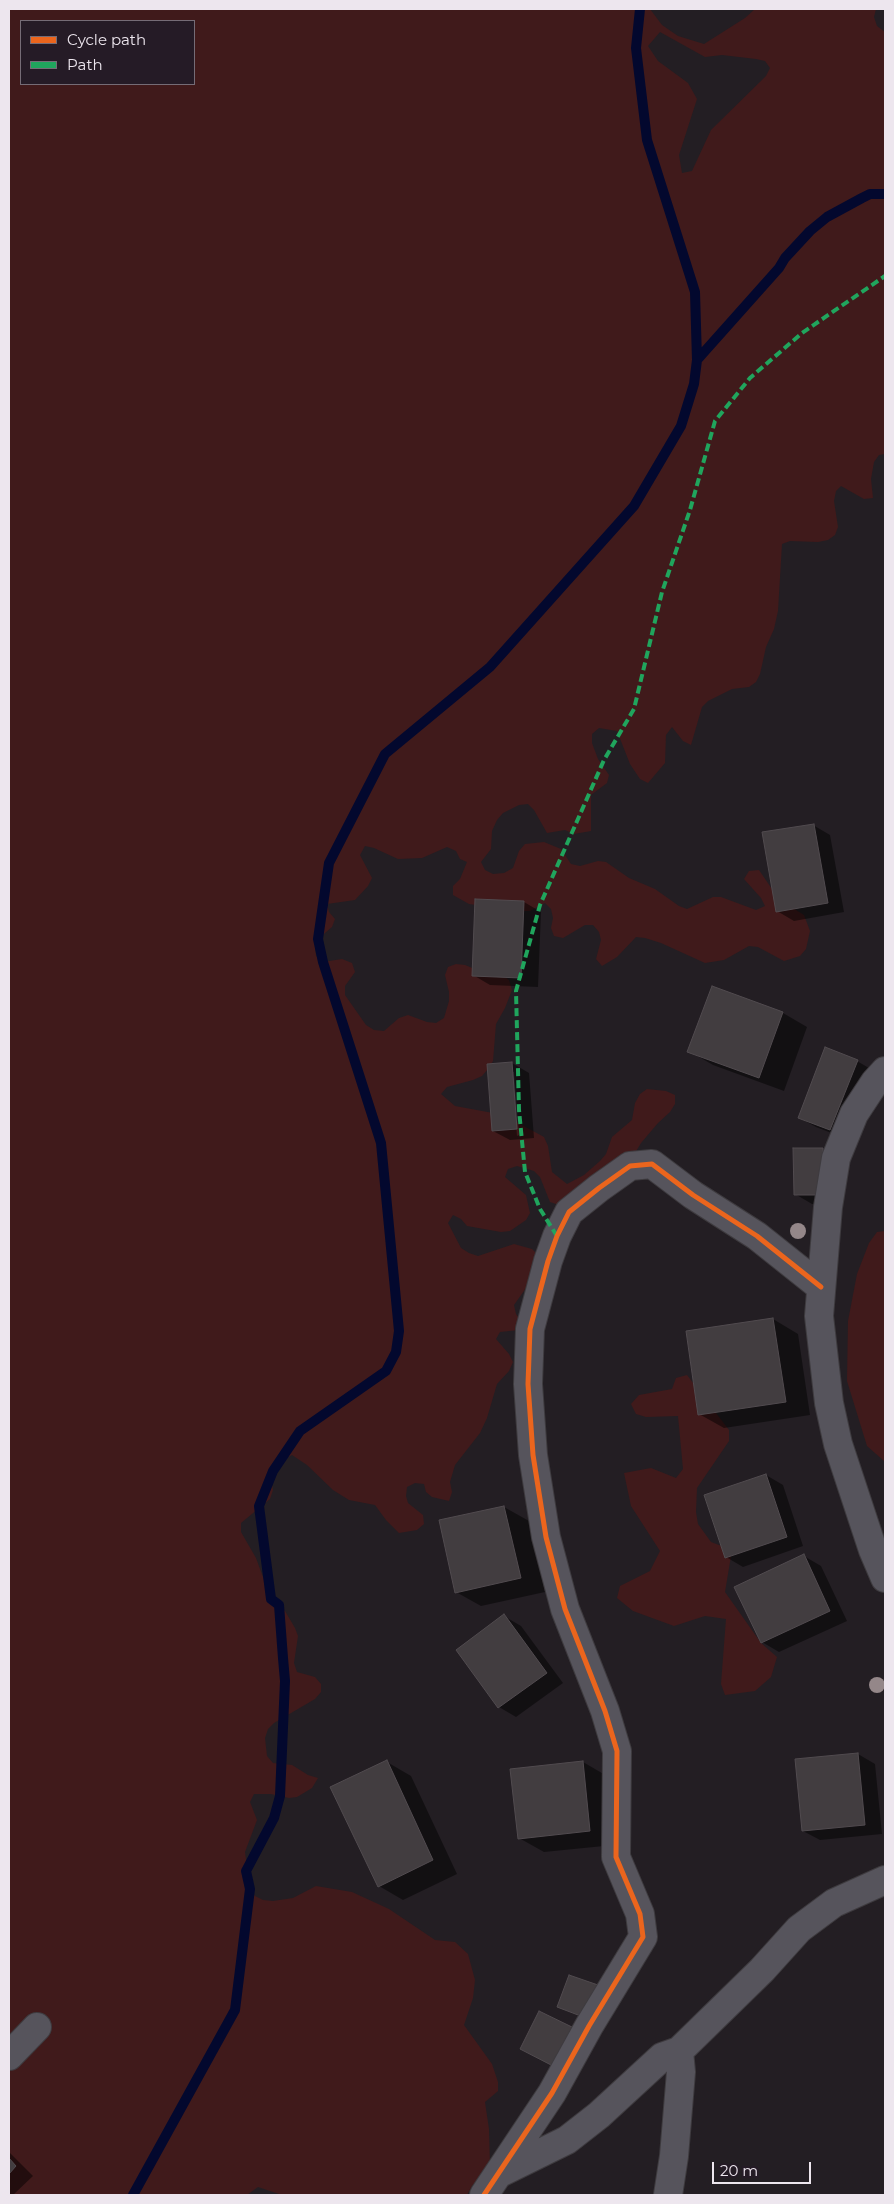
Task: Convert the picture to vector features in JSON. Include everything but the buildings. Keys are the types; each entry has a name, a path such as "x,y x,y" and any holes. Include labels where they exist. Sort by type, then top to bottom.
{"street":[{"path":"885,1072 854,1114 836,1158 828,1207 827,1238 819,1316 829,1403 838,1444 873,1550 885,1578"},
{"path":"491,2185 552,2093 589,2026 643,1937 640,1914 616,1857 618,1751 605,1710 565,1609 546,1537 533,1455 528,1384 530,1330 554,1244 569,1212 630,1166 652,1164 693,1195 757,1236 821,1287"},
{"path":"491,2185 567,2140 599,2115 662,2057 679,2052 762,1970 799,1929 834,1903 885,1880"},
{"path":"9,2056 37,2027"},
{"path":"668,2195 674,2156 681,2072 679,2052"}],"shaded area":[{"path":"9,9 650,9 662,25 678,36 704,44 745,18 755,9 876,9 874,17 877,26 885,32 885,454 879,455 874,462 871,479 873,498 864,499 841,486 836,491 834,501 838,527 835,535 828,540 818,542 790,541 782,544 778,611 774,629 766,647 760,674 756,682 749,687 732,689 708,701 702,707 691,745 683,741 672,727 666,735 665,763 648,783 640,779 630,764 617,731 599,728 592,734 592,743 598,759 609,775 607,783 591,795 591,831 574,834 565,830 547,833 534,810 528,804 519,805 503,813 497,820 492,831 491,849 481,862 485,870 493,874 504,873 513,868 519,851 525,844 544,842 561,849 571,864 580,866 598,861 606,862 629,878 655,889 679,906 687,909 713,897 721,897 756,910 765,906 761,898 744,879 749,871 759,870 774,892 788,905 804,915 810,931 806,949 800,956 784,961 758,947 749,946 724,960 705,963 661,943 636,937 617,957 602,966 596,959 601,940 599,932 593,925 585,925 563,938 554,936 551,928 553,918 551,909 545,903 530,911 521,911 469,904 453,895 453,886 460,879 467,862 460,859 456,851 447,847 422,858 398,859 365,846 360,855 372,878 368,886 355,900 327,904 329,912 335,919 332,927 318,939 315,948 316,956 323,962 342,959 352,963 355,972 345,986 345,995 366,1025 374,1030 384,1031 399,1018 408,1015 427,1022 436,1023 444,1018 449,1001 445,975 448,967 456,964 465,965 482,972 501,974 509,980 512,990 496,1024 493,1061 482,1076 447,1087 441,1094 455,1106 493,1113 511,1119 544,1137 548,1146 552,1172 567,1184 584,1175 606,1154 612,1137 632,1120 635,1103 640,1094 647,1089 666,1091 675,1095 675,1104 641,1143 632,1158 568,1208 550,1202 540,1177 534,1171 517,1166 508,1169 505,1177 526,1195 530,1213 526,1220 510,1231 501,1232 467,1226 461,1219 453,1215 448,1223 461,1248 469,1253 478,1256 514,1244 532,1249 539,1256 526,1288 514,1305 516,1314 521,1321 519,1330 500,1332 496,1339 509,1354 513,1362 509,1371 497,1384 487,1418 480,1433 455,1465 450,1482 452,1492 449,1501 432,1497 426,1492 424,1484 415,1483 407,1487 406,1496 408,1503 423,1515 424,1524 417,1530 399,1533 375,1505 349,1500 333,1490 307,1465 292,1455 278,1463 273,1471 271,1480 273,1490 270,1499 241,1523 241,1532 256,1558 271,1599 285,1611 295,1628 298,1636 294,1663 297,1672 315,1677 321,1684 321,1692 315,1699 274,1723 268,1729 265,1738 267,1756 273,1763 292,1765 308,1775 318,1778 312,1788 297,1797 289,1798 271,1794 254,1794 250,1802 257,1820 245,1852 250,1889 255,1896 263,1900 273,1901 293,1898 316,1886 352,1892 389,1909 435,1940 455,1942 468,1954 475,1980 473,1998 464,2025 492,2064 498,2082 498,2091 485,2102 489,2129 490,2166 472,2186 467,2195 282,2195 258,2187 247,2195 9,2195","holes":["660,32 705,57 722,55 756,59 765,61 770,68 766,76 711,130 692,171 682,173 679,155 697,99 688,83 658,61 648,46"]},
{"path":"885,1231 884,1461 867,1446 847,1381 848,1321 857,1274 869,1243 877,1232"},
{"path":"687,1375 729,1430 729,1441 697,1488 696,1512 698,1524 711,1542 732,1550 725,1592 761,1643 777,1657 771,1677 755,1691 725,1695 721,1684 726,1619 705,1616 674,1626 633,1611 617,1598 620,1586 650,1571 660,1551 631,1506 624,1473 651,1468 676,1478 683,1469 678,1416 646,1417 636,1414 631,1404 639,1395 672,1389 676,1378"}],"waterway":[{"path":"133,2195 235,2010 250,1889 246,1871 274,1818 280,1796 285,1681 279,1605 271,1599 259,1506 273,1471 300,1431 386,1371 396,1352 399,1331 381,1143 323,962 318,939 329,863 385,754 490,667 634,506 681,426 694,384 697,360 695,292 647,140 636,48 640,9"},
{"path":"697,360 810,231 827,217 870,194 885,194"}],"marked path":[{"path":"557,1236 540,1209 525,1172 519,1110 516,991 540,905 604,760 634,709 662,592 690,510 715,421 750,378 802,333 885,276"}],"cycle path":[{"path":"484,2195 552,2093 589,2026 643,1937 640,1914 616,1857 617,1751 605,1711 565,1609 546,1537 533,1455 528,1384 530,1329 548,1261 557,1236 569,1212 599,1188 630,1166 652,1164 693,1195 757,1236 821,1287"}]}
